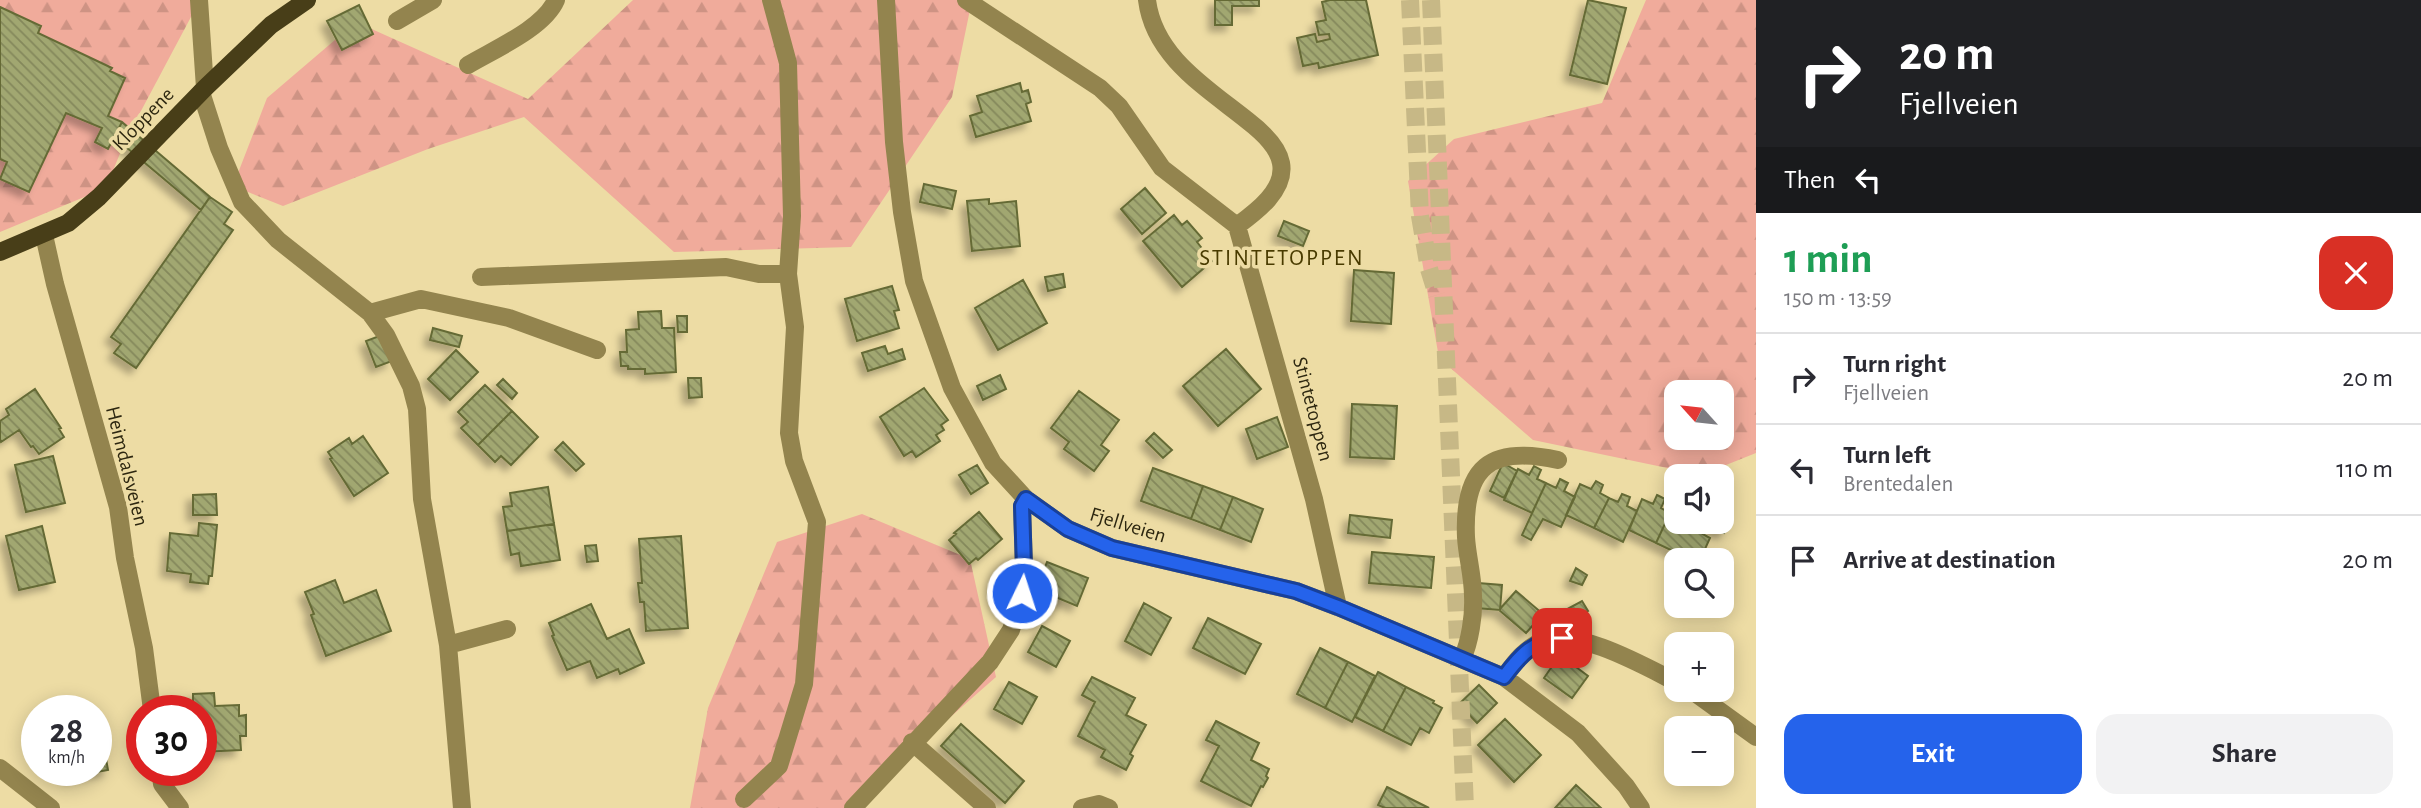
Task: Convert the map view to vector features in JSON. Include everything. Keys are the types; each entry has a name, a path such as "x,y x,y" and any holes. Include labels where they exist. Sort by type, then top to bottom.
{"main road":[{"name":"Kloppene","path":"0,252 68,223 99,197 203,90 271,25 307,0"}],"street":[{"path":"200,0 203,90 219,148 242,202 278,240 370,313 386,335 414,398 417,409 422,499 448,645 462,808"},
{"path":"397,21 433,0"},
{"path":"468,65 541,21 556,0"},
{"path":"744,799 779,766 804,684 817,522 794,461 789,433 795,327 788,274 792,216 788,63 771,0"},
{"name":"Fjellveien","path":"886,0 894,142 914,281 951,388 993,463 1026,499 1068,529 1112,548 1296,591 1504,677 1578,733 1626,786 1641,808"},
{"path":"966,0 1100,88 1119,106 1162,168 1237,226 1267,204 1282,175 1278,152 1261,131 1182,67 1164,47 1149,13 1147,0"},
{"name":"Stintetoppen","path":"1237,226 1314,499 1338,607"},
{"name":"Heimdalsveien","path":"44,235 118,508 150,695"},
{"path":"481,277 726,267 759,274 788,274"},
{"path":"370,313 421,299 509,318 597,350"},
{"path":"1461,659 1467,649 1474,596 1466,538 1466,501 1473,479 1490,462 1502,457 1537,456 1558,460"},
{"path":"852,808 990,662 1011,630 1022,593 1022,506 1026,499"},
{"path":"448,645 507,629"},
{"path":"1504,677 1520,656 1544,640 1562,638 1582,641 1664,676"},
{"path":"1708,702 1756,737"},
{"path":"912,742 987,808"},
{"path":"0,768 51,808"},
{"path":"164,786 180,808"},
{"path":"1083,808 1100,804 1109,808"}],"green space":[{"path":"0,0 200,0 125,141 106,188 0,232"},
{"path":"633,0 972,0 952,97 851,247 674,252 524,117 428,149 283,206 233,186 267,98 356,22 528,99"},
{"path":"1646,0 1756,0 1756,453 1728,464 1664,464 1664,467 1533,440 1439,358 1408,181 1454,139 1602,103"},
{"path":"862,514 970,559 996,677 923,741 860,808 690,808 708,708 777,542"}],"building":[{"path":"1215,0 1259,0 1259,6 1232,6 1232,25 1215,25"},
{"path":"1366,0 1378,55 1319,68 1318,63 1303,66 1297,38 1315,34 1317,42 1330,39 1329,34 1319,35 1316,22 1326,20 1322,2"},
{"path":"1588,0 1626,8 1607,84 1570,75"},
{"path":"359,5 373,34 342,50 327,21"},
{"path":"0,7 41,26 38,33 112,68 110,71 125,78 108,116 122,122 108,149 95,142 102,128 66,113 29,192 0,179 7,162 0,159"},
{"path":"1020,83 1022,92 1028,90 1031,102 1026,104 1031,121 976,137 970,116 982,112 977,96"},
{"path":"122,122 210,197 201,210 114,137"},
{"path":"924,184 956,191 952,209 920,202"},
{"path":"1145,188 1166,213 1142,234 1121,209"},
{"path":"210,197 232,212 224,224 233,230 136,368 114,353 121,344 111,337"},
{"path":"989,199 989,204 1016,201 1020,246 972,251 967,201"},
{"path":"1174,215 1182,225 1187,221 1202,238 1197,242 1212,261 1182,287 1143,241"},
{"path":"1284,221 1309,231 1303,246 1278,236"},
{"path":"1354,270 1394,273 1391,324 1351,321"},
{"path":"1063,274 1065,287 1048,291 1045,277"},
{"path":"1023,280 1047,323 998,350 975,308"},
{"path":"892,286 899,310 894,311 899,328 857,341 845,299"},
{"path":"661,311 662,328 674,328 676,372 645,374 645,369 628,369 628,366 621,366 620,352 627,352 626,330 639,329 638,312"},
{"path":"677,316 687,316 687,332 678,332"},
{"path":"433,328 462,336 459,347 430,340"},
{"path":"382,335 392,361 376,367 366,341"},
{"path":"885,346 888,354 902,349 905,359 868,371 862,353"},
{"path":"1226,349 1261,389 1218,426 1183,386"},
{"path":"456,350 478,372 450,400 428,379"},
{"path":"1000,375 1006,389 983,400 977,386"},
{"path":"688,378 701,378 702,397 689,398"},
{"path":"503,379 517,393 512,399 497,385"},
{"path":"485,385 512,411 478,445 461,428 468,422 458,412"},
{"path":"924,388 948,420 941,425 944,430 936,435 940,441 916,457 912,451 904,456 880,417"},
{"path":"35,389 64,437 39,454 19,430 1,442 0,439 0,421 9,415 6,409"},
{"path":"1079,391 1119,420 1101,445 1109,451 1094,471 1064,449 1069,442 1051,428"},
{"path":"1352,404 1397,406 1394,459 1350,457"},
{"path":"512,411 538,437 511,465 501,456 495,462 478,445"},
{"path":"1277,417 1288,447 1257,459 1246,429"},
{"path":"1154,433 1172,450 1163,458 1146,441"},
{"path":"363,436 388,473 354,496 328,452 349,438 352,444"},
{"path":"563,442 584,464 576,471 555,450"},
{"path":"53,456 65,503 26,512 15,465"},
{"path":"1503,463 1517,471 1504,498 1490,491"},
{"path":"977,465 988,483 971,494 959,475"},
{"path":"1534,466 1541,470 1537,479 1546,483 1532,513 1504,500 1518,469 1529,475"},
{"path":"1153,468 1203,486 1191,519 1141,501"},
{"path":"1560,479 1568,483 1564,491 1575,497 1561,527 1543,519 1531,540 1522,535 1546,483 1556,488"},
{"path":"1596,481 1603,485 1600,493 1609,498 1594,528 1566,515 1580,484 1591,489"},
{"path":"1203,486 1233,497 1220,530 1191,519"},
{"path":"548,487 554,524 507,531 503,507 512,506 510,493"},
{"path":"216,494 217,515 193,515 193,495"},
{"path":"1622,494 1630,497 1627,506 1637,511 1623,542 1594,528 1609,498 1618,502"},
{"path":"1657,495 1664,498 1661,508 1664,510 1664,526 1656,543 1629,530 1642,499 1653,504"},
{"path":"1233,497 1263,509 1251,542 1220,530"},
{"path":"979,512 1002,539 978,560 976,558 969,564 949,540"},
{"path":"1350,515 1392,520 1390,538 1348,533"},
{"path":"199,523 217,525 212,576 209,576 208,584 190,582 191,574 167,571 170,533 198,536"},
{"path":"554,524 560,560 521,566 519,553 511,555 507,531"},
{"path":"42,526 55,582 19,590 6,536"},
{"path":"1664,526 1664,534 1703,534 1710,538 1705,548 1667,548 1656,543"},
{"path":"681,536 688,628 646,631 644,602 640,602 638,583 642,583 639,539"},
{"path":"596,545 598,561 587,562 585,546"},
{"path":"1372,552 1434,557 1431,588 1369,583"},
{"path":"1047,562 1088,578 1077,606 1036,589"},
{"path":"1576,568 1587,575 1582,585 1570,581"},
{"path":"335,580 344,603 376,590 391,631 326,656 305,592"},
{"path":"1478,583 1502,585 1500,610 1476,608"},
{"path":"1516,591 1543,614 1526,633 1499,610"},
{"path":"1582,601 1588,611 1566,624 1560,613"},
{"path":"1144,603 1171,618 1151,655 1125,641"},
{"path":"591,604 607,639 629,629 644,663 620,674 618,669 597,678 590,661 567,670 549,623"},
{"path":"1208,618 1261,644 1245,674 1193,648"},
{"path":"1042,626 1070,641 1056,667 1028,652"},
{"path":"1320,648 1348,662 1325,708 1297,694"},
{"path":"1560,655 1588,676 1572,698 1544,678"},
{"path":"1348,662 1375,676 1352,722 1325,708"},
{"path":"1378,672 1406,687 1383,731 1355,717"},
{"path":"1092,677 1135,698 1126,715 1146,725 1130,754 1133,756 1126,770 1101,757 1105,750 1078,736 1095,702 1082,695"},
{"path":"1009,682 1037,697 1022,724 994,709"},
{"path":"1479,685 1497,703 1477,723 1459,704"},
{"path":"1406,687 1442,708 1429,733 1420,728 1411,745 1383,731"},
{"path":"214,693 214,695 193,695"},
{"path":"239,705 239,716 246,715 246,736 240,736 241,750 217,751 217,706"},
{"path":"1505,719 1541,755 1514,782 1478,745"},
{"path":"1216,721 1259,743 1251,760 1269,769 1266,776 1268,778 1251,806 1201,781 1219,746 1206,740"},
{"path":"961,724 1024,781 1005,803 941,746"},
{"path":"1576,785 1601,808 1555,808"},
{"path":"1387,787 1429,808 1385,808 1378,805"}],"tunnel":[{"path":"1410,0 1420,216 1429,269 1437,295"},
{"path":"1431,0 1465,808"}],"district":[{"name":"STINTETOPPEN","path":"1282,258"}],"route":[{"path":"1022,593 1022,506 1026,499 1068,529 1112,548 1296,591 1504,677 1520,656 1544,640 1562,638"}]}
